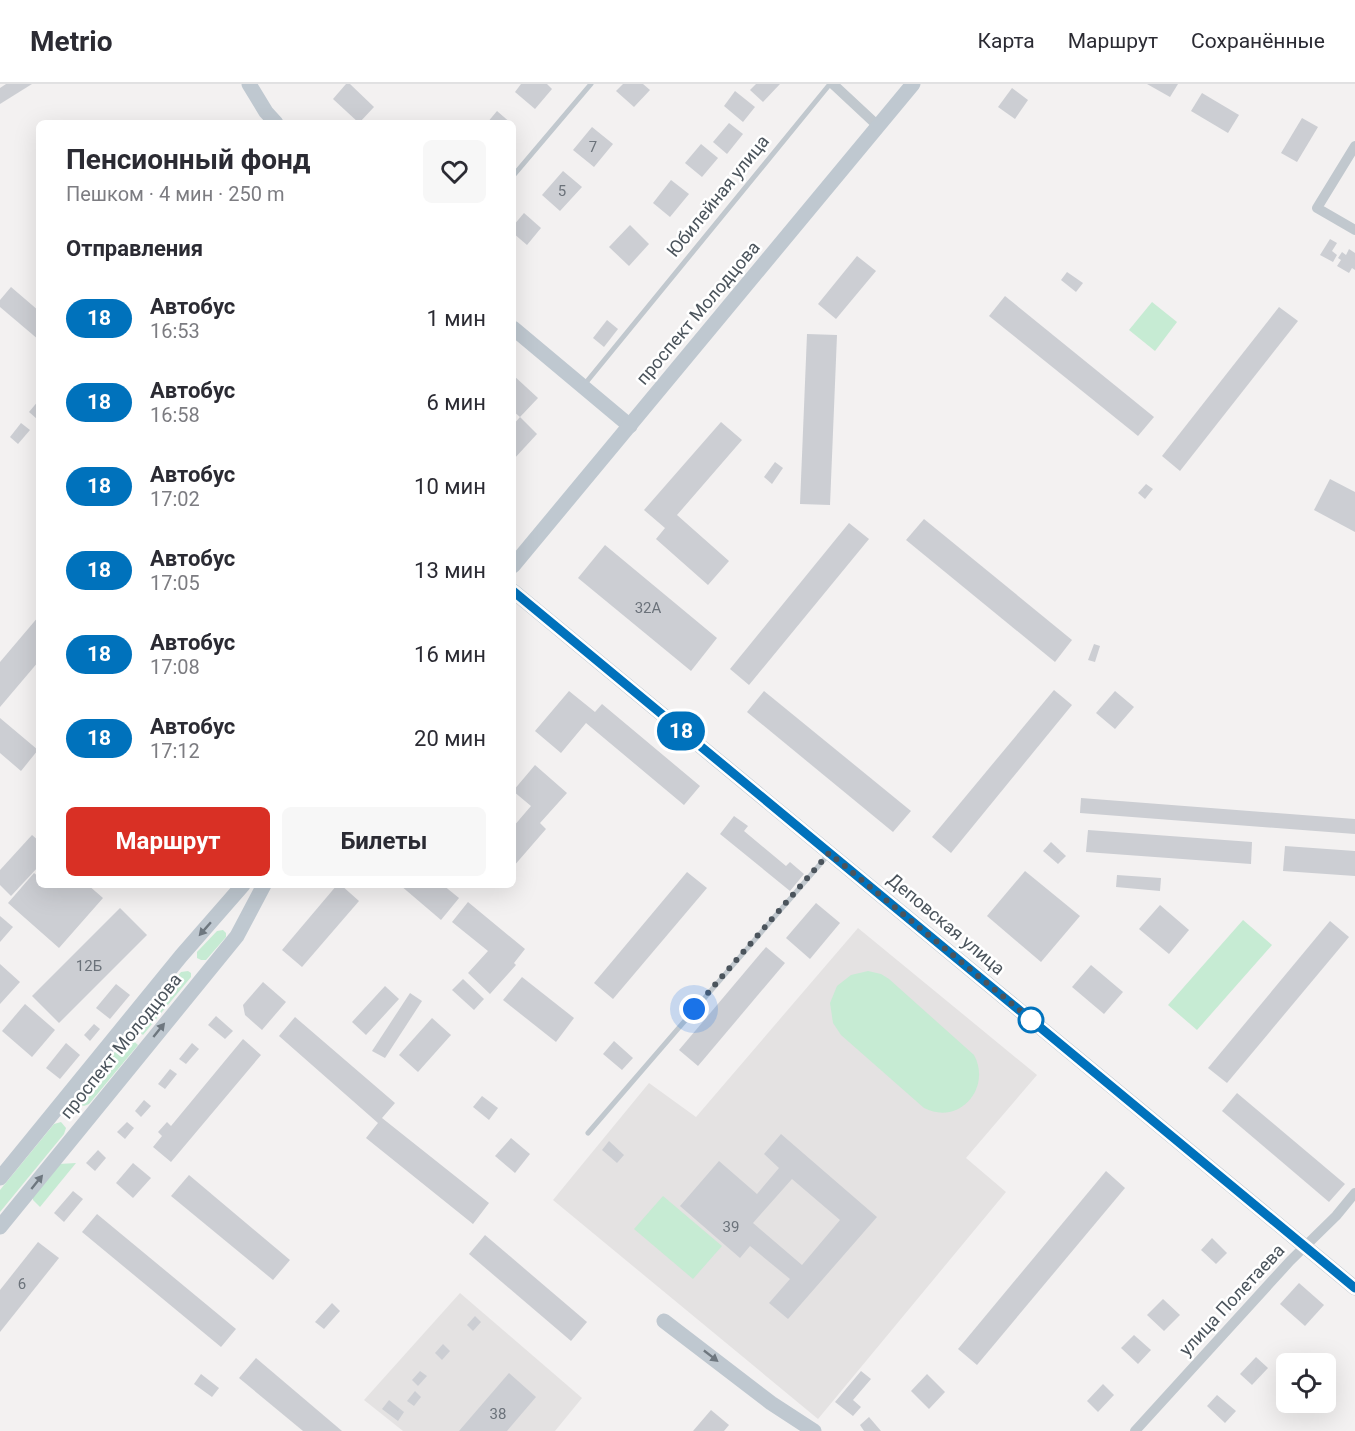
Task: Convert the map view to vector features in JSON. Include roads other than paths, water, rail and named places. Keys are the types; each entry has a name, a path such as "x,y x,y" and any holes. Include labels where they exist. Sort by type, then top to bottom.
{"street":[{"path":"249,84 273,120"},
{"path":"831,84 878,126"},
{"name":"проспект Молодцова","path":"516,562 913,84"},
{"path":"1355,146 1317,208 1355,230"},
{"path":"516,331 630,426"},
{"name":"Деповская улица","path":"516,593 1355,1288"},
{"name":"проспект Молодцова","path":"0,1178 181,956 240,888"},
{"name":"проспект Молодцова","path":"0,1227 237,936 262,888"},
{"name":"улица Полетаева","path":"1135,1431 1355,1193"},
{"path":"664,1321 771,1403 814,1431"}],"lane":[{"path":"516,172 591,84"},
{"name":"Юбилейная улица","path":"583,387 831,84"},
{"path":"588,1133 829,853"}]}
